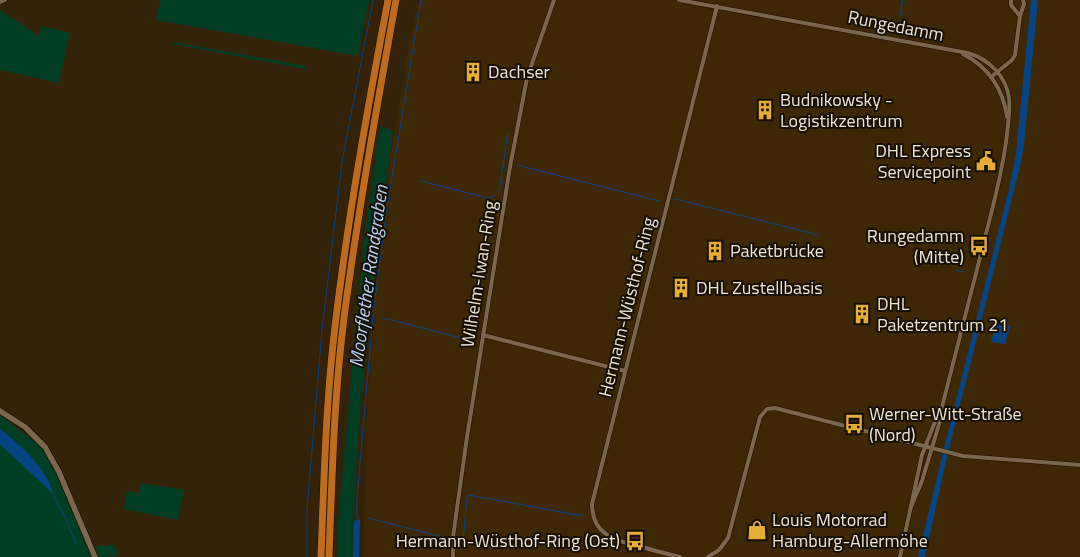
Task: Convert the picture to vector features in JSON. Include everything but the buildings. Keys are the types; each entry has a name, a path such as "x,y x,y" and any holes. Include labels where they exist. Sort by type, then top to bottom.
{"highway":[{"path":"321,557 326,440 336,319 361,143 388,0"},
{"path":"330,557 334,439 344,320 370,145 396,0"}],"street":[{"path":"0,2 5,0"},
{"name":"Wilhelm-Iwan-Ring","path":"453,557 453,537 510,167 527,78 554,0"},
{"name":"Rungedamm","path":"680,0 972,54 982,59 997,72 1006,87 1009,97 1008,124 1005,152 996,196 940,421 922,481 911,507"},
{"path":"1011,0 1011,6 1020,16"},
{"path":"991,77 1015,55 1020,16 1024,4 1023,0"},
{"name":"Hermann-Wüsthof-Ring","path":"680,557 611,538 599,528 593,514 593,497 717,6"},
{"name":"Rungedamm","path":"960,52 972,59 991,77 1003,100 1008,124"},
{"path":"483,335 625,371"},
{"path":"708,557 719,550 728,538 760,417 764,411 775,408 963,456 1080,465"},
{"path":"0,411 25,427 45,447 62,477 95,557"},
{"name":"Rungedamm","path":"900,557 914,486 925,447 941,411"}],"shaded area":[{"path":"420,0 1080,0 1080,557 363,557 367,404 377,276 392,149 414,17"}],"green space":[{"path":"160,0 369,0 358,56 156,20"},
{"path":"0,10 39,36 42,26 70,33 59,83 0,70"},
{"path":"174,42 306,66 306,68 174,44"},
{"path":"380,126 393,131 373,290 357,450 353,557 338,557 337,532 364,239"},
{"path":"0,415 39,445 57,473 92,557 0,557"},
{"path":"141,483 184,490 178,520 124,509 127,491 139,493"},
{"path":"113,545 118,552 116,556 99,557 97,546"}],"water":[{"path":"1031,0 1038,0 1024,145 1020,167 947,457 925,557 918,557 1009,189 1016,153"},
{"path":"996,322 1010,326 1005,344 991,342"},
{"path":"0,429 16,442 39,466 53,494 0,444"},
{"path":"360,519 359,557 353,557 354,521"}],"waterway":[{"path":"307,557 307,509 322,330 342,162 373,0"},
{"name":"Moorflether Randgraben","path":"357,519 357,497 373,316 386,214 421,0"},
{"path":"898,26 903,0"},
{"path":"499,192 508,132"},
{"path":"517,165 659,201"},
{"path":"421,181 488,198 495,195"},
{"path":"675,199 818,235"},
{"path":"956,270 963,272"},
{"path":"383,318 473,341"},
{"path":"53,494 76,544"},
{"path":"463,542 467,498 469,495 583,516"},
{"path":"368,518 447,538"}],"place":[{"name":"Dachser","path":"473,72"},
{"name":"Budnikowsky - Logistikzentrum","path":"765,110"},
{"name":"DHL Express Servicepoint","path":"986,161"},
{"name":"Rungedamm (Mitte)","path":"979,246"},
{"name":"Paketbrücke","path":"715,251"},
{"name":"DHL Zustellbasis","path":"681,288"},
{"name":"DHL Paketzentrum 21","path":"862,314"},
{"name":"Werner-Witt-Straße (Nord)","path":"854,424"},
{"name":"Louis Motorrad Hamburg-Allermöhe","path":"757,530"},
{"name":"Hermann-Wüsthof-Ring (Ost)","path":"635,541"}]}
